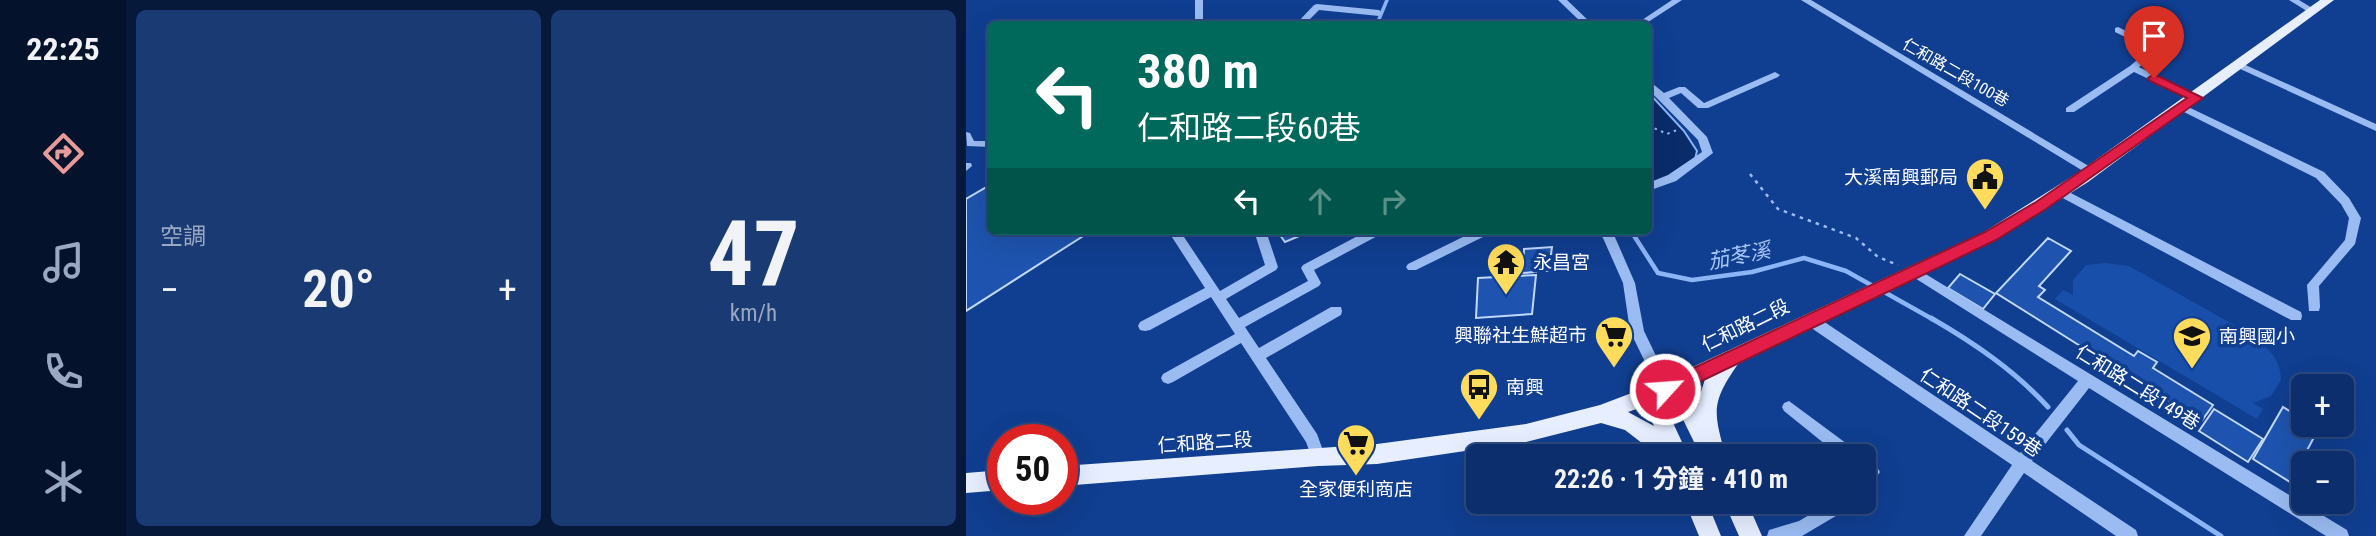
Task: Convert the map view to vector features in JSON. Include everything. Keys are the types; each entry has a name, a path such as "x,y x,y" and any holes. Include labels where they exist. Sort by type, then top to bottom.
{"main road":[{"name":"仁和路二段","path":"1078,475 1377,454 1526,433 1601,414 1663,389 1990,236 2092,171 2241,66 2322,4"},
{"path":"1710,444 1704,420 1707,398 1716,377 1733,356"},
{"path":"1663,389 1674,444"},
{"path":"1663,389 1703,444"},
{"path":"1601,414 1616,416 1645,430 1661,444"},
{"path":"966,483 987,481"},
{"path":"1701,514 1710,536"},
{"path":"1741,514 1751,536"}],"street":[{"path":"1199,0 1200,21"},
{"path":"1562,0 1585,21"},
{"path":"1645,21 1678,0"},
{"name":"仁和路二段100巷","path":"1805,0 2092,171"},
{"path":"2293,0 2322,4"},
{"path":"1303,21 1317,7 1379,13"},
{"path":"2070,110 2133,68 2156,48 2118,30"},
{"path":"2241,66 2376,128"},
{"path":"2133,68 2189,103 2320,175 2345,201 2355,218 2351,241 2313,285 2315,307"},
{"path":"1663,97 1682,89 1702,106 1708,105 1775,75"},
{"path":"1652,87 1703,139 1708,153 1672,178 1652,186"},
{"path":"966,135 971,144 987,144"},
{"path":"2061,192 2295,316"},
{"path":"1177,235 1312,439 1318,456"},
{"path":"1144,326 1272,267 1261,235"},
{"path":"1168,378 1315,282 1307,268 1369,235"},
{"path":"1412,267 1477,235"},
{"path":"1608,235 1629,283 1637,331 1663,389"},
{"name":"仁和路二段149巷","path":"1914,272 2341,536"},
{"path":"1256,356 1336,311"},
{"name":"仁和路二段159巷","path":"1810,319 2130,536"},
{"path":"1972,536 2022,463 2088,379"},
{"path":"1789,407 1836,444"},
{"path":"1775,536 1806,532 1830,514"}],"path":[{"path":"1652,129 1667,134 1688,126"},
{"path":"1750,174 1778,209 1856,238 1882,258 1914,272"},
{"path":"1877,260 1882,258"}],"shaded area":[{"path":"1652,96 1684,131 1697,151 1695,159 1663,180 1652,183"},
{"path":"2105,263 2129,266 2254,336 2264,345 2279,366 2281,380 2271,396 2253,403 2263,409 2257,419 2055,299 2063,290 2073,295 2073,280 2086,265"}],"building":[{"path":"987,187 987,235 1085,235 966,311 966,199"},
{"path":"1280,235 1302,235 1285,242"},
{"path":"2048,238 2071,251 2039,286 2045,290 2038,297 2134,356 2138,351 2157,362 2153,368 2213,405 2201,422 1996,293"},
{"path":"1552,247 1551,254 1555,253 1555,270 1523,273 1524,249"},
{"path":"1960,274 1995,294 1983,309 1948,288"},
{"name":"永昌宮","path":"1536,275 1532,314 1476,318 1478,278"},
{"path":"2283,407 2291,412 2291,437 2314,437 2307,451 2291,451 2290,482 2253,459"},
{"path":"2214,409 2263,439 2248,462 2199,431"}],"waterway":[{"name":"茄苳溪","path":"1378,21 1387,0"},
{"name":"茄苳溪","path":"1634,235 1658,273 1692,280 1752,272 1804,258 1846,271 1871,285"},
{"name":"茄苳溪","path":"1886,293 1934,320"},
{"name":"茄苳溪","path":"1931,318 1993,358 2048,407"},
{"name":"茄苳溪","path":"2067,430 2079,445 2221,536"}],"place":[{"name":"大溪南興郵局","path":"1985,211"},
{"name":"永昌宮","path":"1506,296"},
{"name":"興聯社生鮮超市","path":"1614,369"},
{"name":"南興國小","path":"2192,370"},
{"name":"南興","path":"1479,421"},
{"name":"全家便利商店","path":"1356,477"}],"route":[{"path":"1665,389 1834,307 1990,236 2041,205 2196,98 2154,78"}]}
